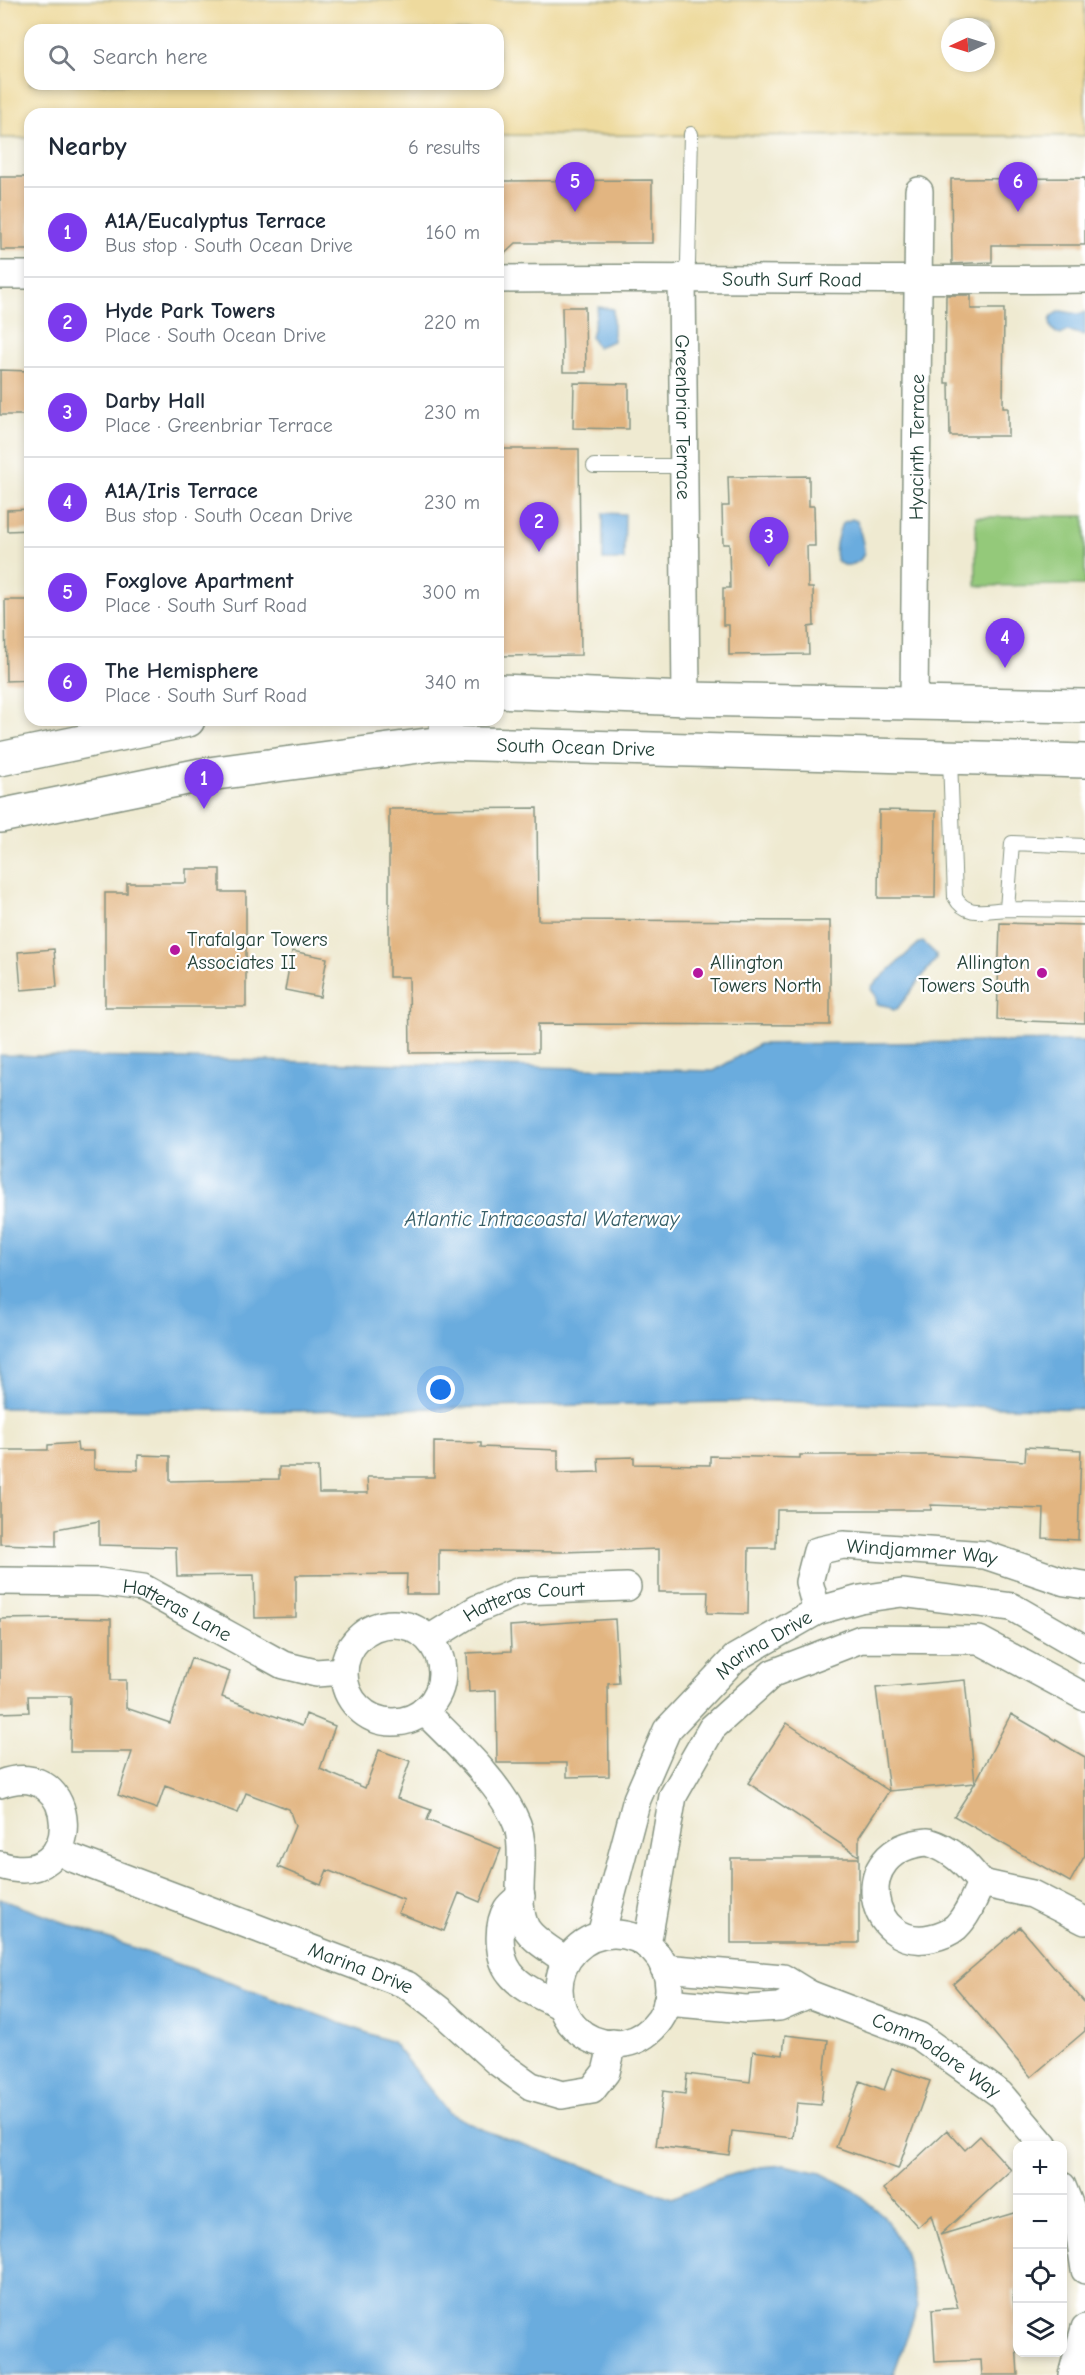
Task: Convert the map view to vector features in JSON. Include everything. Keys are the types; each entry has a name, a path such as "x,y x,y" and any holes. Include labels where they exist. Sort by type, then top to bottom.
{"main road":[{"path":"504,691 686,699 1085,706"},
{"path":"0,759 159,726"},
{"name":"South Ocean Drive","path":"0,816 201,774 443,732 950,759 1085,761"}],"street":[{"name":"Hyacinth Terrace","path":"915,703 919,191"},
{"path":"0,275 24,275"},
{"name":"South Surf Road","path":"504,279 682,277 919,281 1085,279"},
{"name":"Greenbriar Terrace","path":"682,277 686,699"},
{"name":"Windjammer Way","path":"817,1611 809,1582 817,1551 843,1545 985,1555 1065,1582 1085,1585"},
{"name":"Hatteras Lane","path":"0,1581 99,1582 143,1588 283,1665 316,1673 344,1671"},
{"name":"Hatteras Court","path":"429,1640 477,1609 520,1591 627,1587"},
{"name":"Marina Drive","path":"602,1935 637,1799 667,1730 735,1658 817,1611 860,1599 902,1593 1012,1606 1085,1649"},
{"path":"400,1624 416,1630 429,1640 438,1653 442,1669 441,1684 435,1700 424,1711 410,1719 395,1722 379,1720 365,1713 353,1702 346,1687 344,1671 348,1655 356,1641 369,1630 384,1625 400,1624"},
{"name":"Marina Drive","path":"647,1945 673,1796 712,1728 772,1673 861,1639 979,1640 1085,1697"},
{"path":"424,1711 457,1744 502,1797 517,1825 522,1860 520,1896 527,1929 565,1960"},
{"path":"0,1784 18,1779 34,1782 48,1790 59,1802 65,1818 64,1835 57,1850 46,1862 30,1869 14,1869 0,1865"},
{"name":"Marina Drive","path":"57,1850 72,1858 407,1985 442,2012 496,2061 531,2086 562,2095 592,2090 606,2072 612,2043"},
{"path":"981,1883 1032,1894 1085,1921"},
{"path":"520,1896 507,1909 501,1925 501,1951 509,1972 530,1990 561,2006"},
{"path":"619,1934 636,1938 647,1945 662,1963 668,1980 667,2002 663,2015 652,2029 637,2039 619,2044 601,2043 584,2035 570,2022 561,2006 559,1988 565,1960 585,1941 602,1935 619,1934"},
{"name":"Commodore Way","path":"664,1968 783,1978 809,1994 919,2036 1000,2094 1041,2141"},
{"path":"667,2002 746,2009 779,2007 809,1994"},
{"path":"1066,2195 1079,2229 1085,2270"},
{"path":"1072,2375 1085,2328"}],"lane":[{"name":"Greenbriar Terrace","path":"682,277 688,263 691,134"},
{"path":"594,466 684,466"},
{"path":"950,759 955,897 960,906 967,911 1085,910"},
{"path":"1007,909 1012,843 1085,846"}],"green space":[{"path":"1085,516 1085,585 976,586 976,517"}],"sand":[{"path":"0,0 1085,0 1085,136 504,135 504,108 24,108 24,138 0,138"}],"water":[{"path":"598,307 613,309 613,341 597,347 591,337"},
{"path":"1061,311 1078,314 1085,312 1085,335 1067,331 1061,335 1053,330 1051,319"},
{"path":"603,513 625,514 624,560 603,560"},
{"path":"852,519 857,521 864,553 856,563 844,565 836,557 836,541 842,523"},
{"path":"923,942 936,954 936,959 897,1009 893,1010 877,1004 872,986 919,943"},
{"name":"Atlantic Intracoastal Waterway","path":"1085,1041 1085,1409 775,1401 297,1411 0,1408 0,1055 714,1071 759,1044"},
{"path":"0,1899 392,2042 449,2113 483,2130 672,2198 723,2177 761,2167 784,2165 821,2173 853,2190 884,2216 905,2253 918,2306 893,2375 0,2375"}],"building":[{"path":"0,177 24,177 24,250 1,250"},
{"path":"1085,178 1085,245 992,245 992,262 952,264 951,179"},
{"path":"652,180 652,243 516,243 504,254 504,181"},
{"path":"946,295 971,295 971,309 1004,309 1003,408 1008,408 1008,436 950,436 949,383 945,383"},
{"path":"562,307 585,307 586,372 563,372"},
{"path":"0,370 24,371 24,415 0,415"},
{"path":"574,383 629,384 629,429 573,428"},
{"path":"504,449 579,449 581,655 504,656"},
{"path":"809,476 809,506 814,506 815,546 807,546 808,588 813,588 814,626 808,627 809,654 729,655 729,625 723,625 723,588 730,588 729,544 723,544 722,506 729,506 728,477"},
{"path":"24,509 24,530 7,531 7,510"},
{"path":"5,600 24,600 24,680 6,681"},
{"path":"537,808 538,920 830,921 830,1025 538,1024 538,1052 410,1053 409,977 389,977 389,809"},
{"path":"879,810 936,811 935,898 878,898"},
{"name":"Trafalgar Towers Associates II","path":"186,869 220,869 220,892 246,892 246,1007 105,1007 105,893 127,893 127,883 186,883"},
{"name":"Allington Towers South","path":"1000,923 1085,925 1085,1023 997,1020"},
{"path":"54,949 57,987 21,990 18,952"},
{"path":"292,951 327,958 320,997 285,990"},
{"path":"434,1442 481,1443 481,1447 558,1450 558,1473 599,1472 598,1458 634,1457 634,1464 710,1465 710,1456 800,1458 800,1455 931,1455 1025,1461 1026,1447 1081,1450 1078,1540 1043,1538 1044,1509 931,1505 931,1510 777,1510 776,1548 749,1548 748,1614 707,1613 708,1592 659,1592 659,1549 561,1552 439,1550 439,1594 406,1594 407,1574 296,1575 296,1617 255,1618 254,1575 177,1576 176,1547 99,1545 99,1521 56,1529 56,1546 0,1544 0,1450 48,1450 48,1445 77,1443 78,1451 94,1451 94,1469 138,1470 138,1455 170,1456 170,1481 279,1479 279,1467 318,1467 319,1493 368,1493 367,1477 434,1477"},
{"path":"0,1619 111,1619 111,1680 126,1680 126,1708 170,1723 191,1658 230,1672 222,1697 302,1726 306,1714 335,1726 320,1769 365,1788 379,1750 410,1761 397,1798 431,1810 427,1820 501,1849 480,1902 459,1893 444,1931 398,1913 404,1900 327,1870 321,1885 278,1867 295,1826 289,1809 246,1793 238,1813 165,1786 157,1809 118,1795 132,1752 70,1752 71,1696 28,1696 29,1712 0,1713"},
{"path":"615,1619 619,1683 608,1684 609,1776 567,1777 567,1763 497,1763 496,1690 469,1692 467,1653 511,1651 510,1626"},
{"path":"965,1680 975,1783 889,1791 876,1688"},
{"path":"1011,1714 1085,1757 1085,1855 1070,1882 954,1816 975,1783"},
{"path":"787,1723 889,1791 859,1837 859,1856 748,1783"},
{"path":"731,1858 859,1858 859,1943 731,1943"},
{"path":"1020,1927 1085,2003 1085,2031 1031,2077 953,1984"},
{"path":"785,2035 828,2040 821,2105 797,2103 793,2138 732,2131 729,2155 656,2146 663,2091 685,2094 687,2074 750,2082 753,2051 783,2055"},
{"path":"892,2068 930,2081 898,2169 836,2147 860,2081 884,2090"},
{"path":"947,2130 965,2150 980,2136 1011,2170 940,2235 1013,2213 1013,2357 1017,2357 1018,2375 982,2375 981,2360 935,2362 932,2310 958,2308 931,2215 918,2227 884,2189"}],"place":[{"name":"Foxglove Apartment","path":"575,212"},
{"name":"The Hemisphere","path":"1018,212"},
{"name":"Hyde Park Towers","path":"539,552"},
{"name":"Darby Hall","path":"769,567"},
{"name":"A1A/Iris Terrace","path":"1005,668"},
{"name":"A1A/Eucalyptus Terrace","path":"204,809"},
{"name":"Trafalgar Towers Associates II","path":"175,950"},
{"name":"Allington Towers North","path":"698,973"},
{"name":"Allington Towers South","path":"1042,973"}]}
